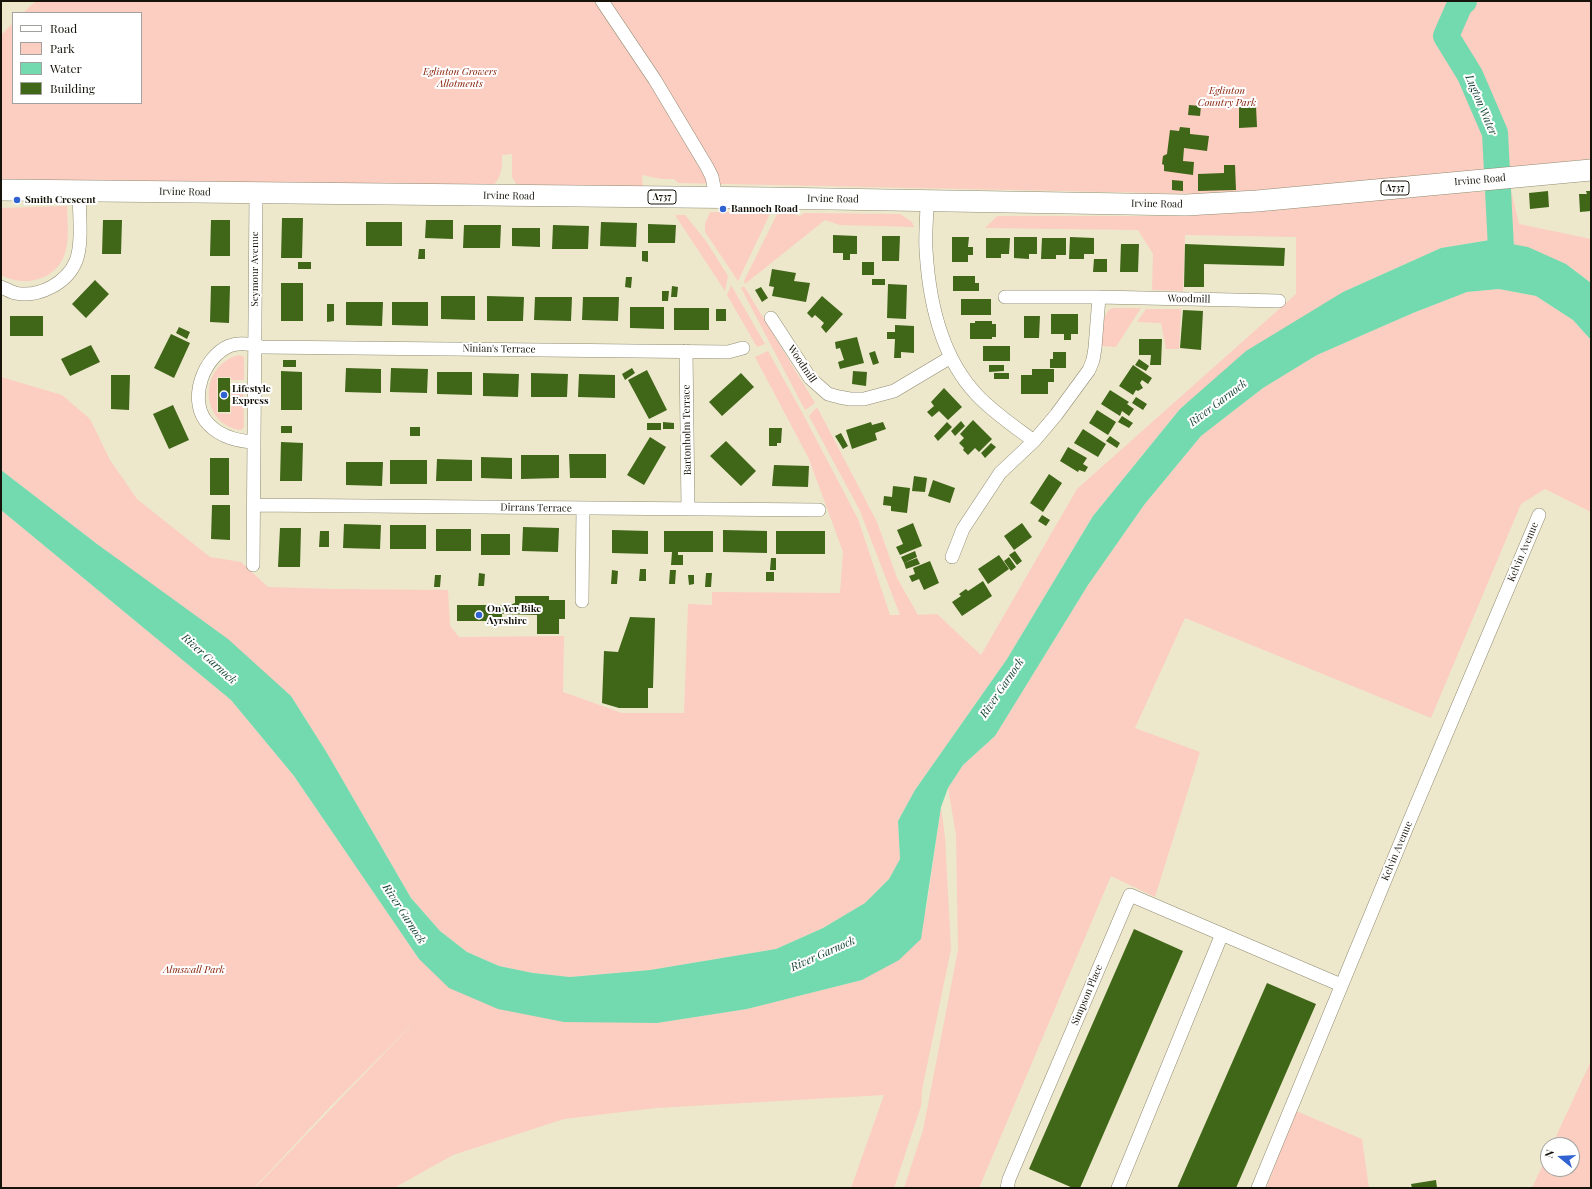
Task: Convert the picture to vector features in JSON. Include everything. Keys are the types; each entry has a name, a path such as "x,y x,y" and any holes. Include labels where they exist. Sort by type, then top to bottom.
{"main road":[{"name":"Irvine Road","path":"1,190 716,197 1217,204 1322,196 1591,170"}],"street":[{"path":"602,1 654,80 707,167 712,177 716,197"},
{"path":"1,287 16,293 34,293 52,288 66,276 76,261 79,244 79,191"},
{"name":"Seymour Avenue","path":"253,565 256,193"},
{"path":"927,201 926,249 932,305 938,325 951,357 961,375 977,395 995,412 1034,441"},
{"name":"Woodmill","path":"1004,297 1099,297 1279,301"},
{"path":"952,557 963,529 984,495 1000,473 1034,441 1056,415 1089,370 1093,360 1095,348 1099,297"},
{"name":"Woodmill","path":"771,318 810,378 828,394 839,397 864,399 894,391 951,357"},
{"path":"254,442 239,441 227,438 212,427 204,419 200,407 199,393 200,380 205,369 219,352 229,346 238,344 246,343 255,345"},
{"name":"Ninian's Terrace","path":"255,345 728,352 743,348"},
{"name":"Bartonholm Terrace","path":"686,351 688,509"},
{"name":"Dirrans Terrace","path":"254,505 819,510"},
{"path":"582,508 582,601"},
{"name":"Kelvin Avenue","path":"1258,1188 1341,985 1540,514"},
{"name":"Simpson Place","path":"1007,1188 1009,1179 1130,894 1341,985"},
{"path":"1118,1188 1222,934"}],"green space":[{"name":"Eglinton Country Park","path":"36,1 1591,1 1591,159 1290,190 1203,194 678,183 674,179 661,179 642,175 643,188 523,186 516,184 512,177 512,154 502,155 501,172 498,180 492,187 1,181 1,35 12,24 12,104 142,104 142,12 24,12"},
{"path":"1511,190 1519,224 1591,239 1591,283 1566,264 1490,240 1441,248 1343,292 1180,409 1093,516 1007,659 915,790 898,821 900,859 889,879 865,903 823,928 776,949 650,970 570,977 533,973 499,966 467,952 440,931 411,898 327,753 291,696 1,470 1,377 62,395 90,419 110,460 137,499 210,557 241,562 268,587 448,590 450,626 459,637 564,636 563,692 622,713 684,713 688,604 712,605 712,592 840,593 843,552 809,459 755,357 768,351 858,519 890,615 900,615 860,511 809,416 817,407 877,522 897,578 918,615 937,614 981,655 1077,489 1296,294 1296,237 1185,235 1183,291 1152,290 1153,254 1138,230 985,228 997,216 1185,216 1410,196"},
{"path":"67,206 67,247 61,262 55,270 39,279 29,281 10,279 1,275 1,208"},
{"path":"710,212 769,212 769,216 738,281 705,232 705,224"},
{"path":"792,213 800,216 804,213 900,214 912,222 914,227 840,225 825,220 745,284 744,281 777,214"},
{"path":"675,215 685,215 706,241 728,276 725,291"},
{"path":"731,285 765,344 757,347 727,295"},
{"path":"744,286 815,403 805,410 741,288"},
{"path":"1499,289 1536,296 1573,320 1591,340 1591,512 1545,489 1521,504 1431,718 1185,618 1135,728 1200,752 1155,897 1111,876 979,1188 904,1188 923,1130 958,950 956,835 948,788 963,765 995,736 1088,585 1144,505 1201,436 1263,388 1317,355 1413,313 1467,292"},
{"path":"1112,308 1141,308 1116,347 1101,346 1104,319 1108,311"},
{"path":"1146,309 1181,309 1179,349 1166,349 1161,323 1137,322"},
{"path":"239,355 244,357 244,380 231,380 231,377 217,377 217,413 231,414 231,387 243,387 244,427 241,430 227,426 217,418 211,407 209,395 210,382 216,371 225,361"},
{"name":"Almswall Park","path":"1,510 231,700 294,776 419,959 657,1023 747,1009 862,980 926,910 941,807 945,837 951,949 922,1090 921,1106 894,1188 851,1188 884,1095 656,1108 564,1119 453,1155 394,1188 255,1188 422,1014 329,1108 254,1188 1,1188"},
{"path":"1591,1061 1591,1188 1532,1188 1540,1171 1540,1177 1580,1177 1580,1137 1556,1137"},
{"path":"1296,1111 1362,1139 1369,1188 1266,1188"}],"water":[{"name":"River Garnock","path":"1490,240 1528,247 1566,264 1591,283 1591,340 1573,320 1536,296 1499,289 1467,292 1413,313 1317,355 1263,388 1201,436 1144,505 1088,585 995,736 963,765 948,788 941,807 921,939 899,960 862,980 747,1009 657,1023 564,1022 498,1009 449,988 419,959 294,776 231,700 1,510 1,470 97,544 228,639 291,696 327,753 411,898 440,931 467,952 499,966 533,973 570,977 650,970 776,949 823,928 865,903 889,879 900,859 898,821 915,790 1007,659 1093,516 1180,409 1246,351 1343,292 1441,248"}],"building":[{"path":"1189,105 1201,106 1200,116 1188,115"},
{"path":"1256,106 1257,127 1239,128 1239,107"},
{"path":"1180,127 1190,128 1190,134 1209,136 1207,151 1184,148 1183,161 1194,162 1193,175 1164,171 1164,165 1162,164 1163,156 1167,154 1170,130 1179,131"},
{"path":"1224,165 1235,165 1236,190 1198,191 1198,174 1224,173"},
{"path":"1172,180 1183,181 1183,191 1172,190"},
{"path":"1548,191 1549,207 1530,209 1529,193"},
{"path":"1586,191 1591,191 1591,211 1580,212 1579,194 1587,194"},
{"path":"282,218 303,218 302,258 281,258"},
{"path":"103,220 122,220 121,254 102,254"},
{"path":"211,220 230,220 230,256 210,256"},
{"path":"426,220 453,220 453,239 425,238"},
{"path":"366,222 402,222 402,246 366,246"},
{"path":"601,222 637,223 636,247 600,246"},
{"path":"648,224 676,225 675,243 648,243"},
{"path":"464,225 501,225 500,248 463,248"},
{"path":"553,225 589,226 588,249 552,249"},
{"path":"512,228 540,228 540,247 512,246"},
{"path":"833,235 857,236 857,254 850,254 850,260 843,260 843,253 833,253"},
{"path":"882,236 900,236 899,261 882,261"},
{"path":"952,237 969,237 968,247 973,247 973,255 968,255 968,262 952,262"},
{"path":"1014,237 1037,237 1037,254 1029,254 1029,259 1014,258"},
{"path":"1070,237 1094,238 1094,254 1084,254 1084,259 1069,259"},
{"path":"986,238 1010,238 1009,254 1001,254 1001,258 986,258"},
{"path":"1042,238 1066,238 1066,255 1056,255 1056,259 1041,259"},
{"path":"1121,244 1139,244 1138,272 1120,272"},
{"path":"1185,244 1285,248 1284,266 1204,264 1204,287 1184,287"},
{"path":"419,249 425,249 425,259 418,259"},
{"path":"642,251 648,251 648,262 642,261"},
{"path":"1094,259 1107,259 1107,272 1093,272"},
{"path":"298,262 311,262 311,269 298,269"},
{"path":"862,262 874,262 874,275 862,275"},
{"path":"772,269 796,273 794,281 810,283 806,302 772,296 774,287 769,286"},
{"path":"953,276 975,276 975,283 979,283 979,291 953,291"},
{"path":"626,277 632,277 631,288 625,287"},
{"path":"872,279 885,279 885,285 872,285"},
{"path":"95,280 109,294 86,318 72,304"},
{"path":"281,283 303,283 303,321 281,321"},
{"path":"888,284 907,285 906,319 887,318"},
{"path":"211,286 230,286 229,323 210,322"},
{"path":"672,286 678,287 677,297 671,297"},
{"path":"761,287 768,298 762,302 755,290"},
{"path":"662,291 669,291 668,301 662,301"},
{"path":"441,296 475,296 475,320 441,319"},
{"path":"487,296 524,297 523,321 487,321"},
{"path":"822,296 843,314 826,333 821,327 824,323 815,315 812,318 807,313"},
{"path":"535,297 572,297 571,321 534,320"},
{"path":"583,297 619,297 618,321 582,320"},
{"path":"961,299 991,299 991,315 961,315"},
{"path":"346,302 383,302 382,326 346,325"},
{"path":"392,302 428,302 428,326 392,325"},
{"path":"327,304 334,304 334,321 327,322"},
{"path":"630,307 664,307 664,329 630,328"},
{"path":"674,308 709,308 709,330 674,330"},
{"path":"716,309 726,309 726,321 716,321"},
{"path":"1183,310 1203,311 1201,350 1180,348"},
{"path":"1051,314 1078,314 1078,334 1071,334 1071,340 1064,340 1064,334 1051,334"},
{"path":"10,316 43,316 43,336 10,336"},
{"path":"1024,316 1040,316 1039,338 1024,338"},
{"path":"975,321 992,321 992,324 996,324 996,337 992,337 992,339 970,339 970,323 975,323"},
{"path":"895,325 914,326 914,353 901,352 901,358 894,358 895,339 887,339 887,332 895,332"},
{"path":"179,327 190,332 187,339 176,333"},
{"path":"171,334 190,343 174,378 154,368"},
{"path":"857,337 864,363 840,369 838,362 844,360 840,348 836,349 835,342"},
{"path":"1139,339 1162,339 1161,365 1150,365 1151,355 1139,355"},
{"path":"91,345 100,362 70,376 61,359"},
{"path":"983,346 1010,346 1010,361 983,361"},
{"path":"875,351 879,363 873,365 869,353"},
{"path":"1053,352 1066,352 1066,368 1050,368 1050,359 1053,359"},
{"path":"1139,359 1149,366 1146,371 1135,365"},
{"path":"283,360 296,360 296,367 283,367"},
{"path":"989,365 1004,365 1004,371 989,372"},
{"path":"1133,365 1152,378 1148,384 1142,380 1140,383 1143,388 1138,391 1136,390 1133,395 1119,386"},
{"path":"346,368 381,369 381,393 345,392"},
{"path":"391,368 428,369 427,393 390,392"},
{"path":"632,368 635,373 625,380 622,374"},
{"path":"1032,369 1054,369 1054,382 1048,382 1048,394 1021,394 1021,375 1032,375"},
{"path":"647,370 667,410 649,419 628,380"},
{"path":"281,371 302,372 302,410 281,410"},
{"path":"853,371 867,372 866,386 852,384"},
{"path":"437,372 472,372 472,395 437,394"},
{"path":"483,373 519,374 518,397 483,396"},
{"path":"531,373 568,374 567,397 531,397"},
{"path":"741,373 754,387 722,416 709,402"},
{"path":"994,373 1009,373 1009,379 994,379"},
{"path":"579,374 615,375 615,398 578,397"},
{"path":"111,375 130,375 129,410 111,409"},
{"name":"Lifestyle Express","path":"218,378 230,378 230,412 218,412"},
{"path":"944,388 962,407 948,420 939,411 932,417 927,412 934,406 931,402"},
{"path":"1110,390 1129,402 1127,404 1134,409 1129,416 1122,411 1120,416 1101,404"},
{"path":"1136,397 1147,404 1143,410 1132,403"},
{"path":"173,405 189,440 169,449 153,414"},
{"path":"1097,410 1116,422 1108,435 1089,423"},
{"path":"1122,416 1133,423 1129,428 1118,422"},
{"path":"973,420 992,439 979,452 975,448 968,455 959,443 964,438 960,434"},
{"path":"961,421 965,426 955,436 951,431"},
{"path":"663,422 674,423 674,429 663,429"},
{"path":"871,422 872,425 883,422 886,429 875,433 877,440 852,449 846,430"},
{"path":"947,422 952,427 938,441 934,436"},
{"path":"647,423 661,423 661,430 647,430"},
{"path":"281,426 292,426 292,433 281,433"},
{"path":"410,427 420,427 420,436 410,436"},
{"path":"769,428 782,428 781,443 777,443 777,446 769,446"},
{"path":"1083,429 1106,444 1098,457 1074,443"},
{"path":"841,433 848,446 843,449 835,436"},
{"path":"1110,436 1120,443 1117,448 1106,441"},
{"path":"650,437 666,447 644,485 627,475"},
{"path":"726,441 756,471 741,486 710,456"},
{"path":"281,442 303,443 302,481 280,481"},
{"path":"991,443 996,447 985,458 981,453"},
{"path":"1068,447 1087,458 1083,464 1088,467 1085,472 1079,470 1078,472 1060,461"},
{"path":"569,454 606,454 606,478 570,478"},
{"path":"521,455 559,455 559,478 521,479"},
{"path":"481,457 512,458 512,479 481,478"},
{"path":"210,458 229,458 229,495 210,495"},
{"path":"437,459 472,460 472,481 436,481"},
{"path":"390,460 427,460 427,484 390,484"},
{"path":"346,462 383,462 382,486 346,485"},
{"path":"774,465 809,466 808,487 772,486"},
{"path":"1049,474 1062,483 1043,512 1030,503"},
{"path":"914,476 927,478 925,492 912,491"},
{"path":"933,480 955,488 950,503 928,496"},
{"path":"893,486 910,488 907,513 891,511 891,506 883,505 884,496 892,497"},
{"path":"212,505 230,505 230,540 211,539"},
{"path":"1042,515 1050,520 1046,526 1038,521"},
{"path":"913,523 922,546 900,555 896,547 903,544 897,530"},
{"path":"1022,523 1032,537 1014,550 1004,536"},
{"path":"344,524 381,525 380,549 343,548"},
{"path":"390,525 426,525 426,549 390,549"},
{"path":"523,527 559,528 558,552 522,551"},
{"path":"280,528 301,528 300,567 278,567"},
{"path":"436,529 471,529 471,551 436,551"},
{"path":"612,530 648,531 648,554 612,553"},
{"path":"723,530 767,531 767,553 723,552"},
{"path":"320,531 329,531 329,547 319,547"},
{"path":"664,531 713,531 713,552 678,552 678,555 683,555 683,565 671,565 672,552 664,552"},
{"path":"776,531 825,531 825,554 776,554"},
{"path":"481,534 510,534 510,555 481,555"},
{"path":"915,551 917,557 904,563 901,557"},
{"path":"1015,551 1022,561 1017,565 1009,555"},
{"path":"999,555 1009,569 988,584 978,569"},
{"path":"1009,557 1016,567 1011,571 1004,561"},
{"path":"771,558 776,558 776,570 770,570"},
{"path":"917,558 920,564 906,569 904,563"},
{"path":"930,561 939,583 924,590 919,579 912,582 909,576 915,574 913,568"},
{"path":"640,569 646,569 646,581 639,581"},
{"path":"612,570 618,571 617,584 611,584"},
{"path":"670,570 676,570 675,584 669,584"},
{"path":"766,572 774,572 774,581 766,581"},
{"path":"479,573 485,574 484,586 478,586"},
{"path":"706,573 712,573 711,587 705,587"},
{"path":"435,575 441,575 440,587 434,587"},
{"path":"688,575 694,575 694,584 689,585"},
{"path":"983,581 992,596 962,616 952,602 961,596 959,594 966,589 968,591"},
{"name":"On Yer Bike Ayrshire","path":"515,596 549,596 549,600 565,600 565,619 559,619 559,634 537,634 537,615 502,614 502,621 457,621 457,605 510,605 515,603"},
{"path":"630,617 655,618 653,688 648,688 648,708 619,708 602,703 604,651 618,652"},
{"path":"1134,929 1183,951 1080,1188 1073,1188 1029,1169"},
{"path":"1267,983 1316,1004 1236,1188 1177,1188"},
{"path":"1436,1180 1437,1188 1412,1188 1411,1184"}],"waterway":[{"name":"Lugton Water","path":"1464,1 1460,4 1446,36 1470,75 1495,133 1502,267"}],"place":[{"name":"Smith Crescent","path":"17,200"},
{"name":"Bannoch Road","path":"723,209"},
{"name":"Lifestyle Express","path":"224,395"},
{"name":"On Yer Bike Ayrshire","path":"479,615"}],"park label":[{"name":"Eglinton Growers Allotments","path":"460,78"}]}
